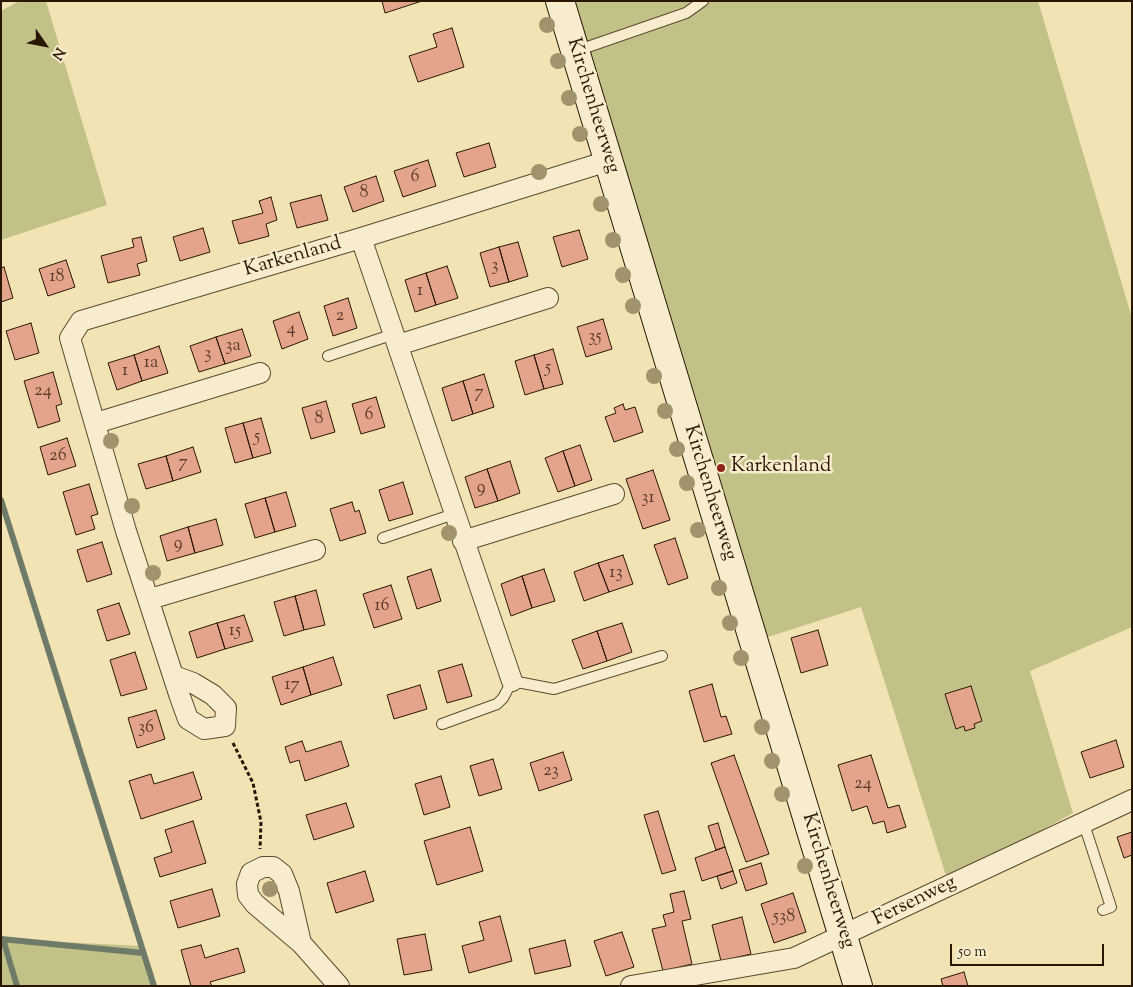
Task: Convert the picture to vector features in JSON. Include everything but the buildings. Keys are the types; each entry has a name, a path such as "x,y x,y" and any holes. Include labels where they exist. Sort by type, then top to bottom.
{"main road":[{"name":"Kirchenheerweg","path":"560,1 858,986"}],"street":[{"name":"Karkenland","path":"225,726 204,729 188,719 126,531 70,338 81,321 361,238 608,161"},
{"path":"361,238 512,681"},
{"path":"396,340 548,298"},
{"path":"96,423 260,373"},
{"path":"463,541 614,494"},
{"path":"150,600 315,550"},
{"path":"174,676 193,683 213,695 226,708 225,726"},
{"name":"Fersenweg","path":"631,986 786,960 844,936 1132,800"},
{"path":"301,943 289,891 282,874 273,867 263,867 251,873 247,884 248,895 254,904 301,943 339,986"}],"lane":[{"path":"575,51 686,13 703,1"},
{"path":"328,356 396,340"},
{"path":"383,538 454,514"},
{"path":"442,724 496,704 503,698 512,681 554,689 662,656"},
{"path":"1083,822 1111,907 1103,910"}],"path":[{"path":"225,726 253,783 260,822 260,850 263,867"}],"shaded area":[{"path":"19,1 46,1 107,205 1,240 1,11"},
{"path":"571,1 1038,1 1132,318 1132,627 1030,671 1073,813 948,882 861,607 765,638"},
{"path":"1,939 141,946 153,986 1,986"}],"waterway":[{"path":"1,500 154,986"},
{"path":"1,939 143,953"},
{"path":"3,939 17,986"}],"place":[{"name":"Karkenland","path":"721,468"}]}
